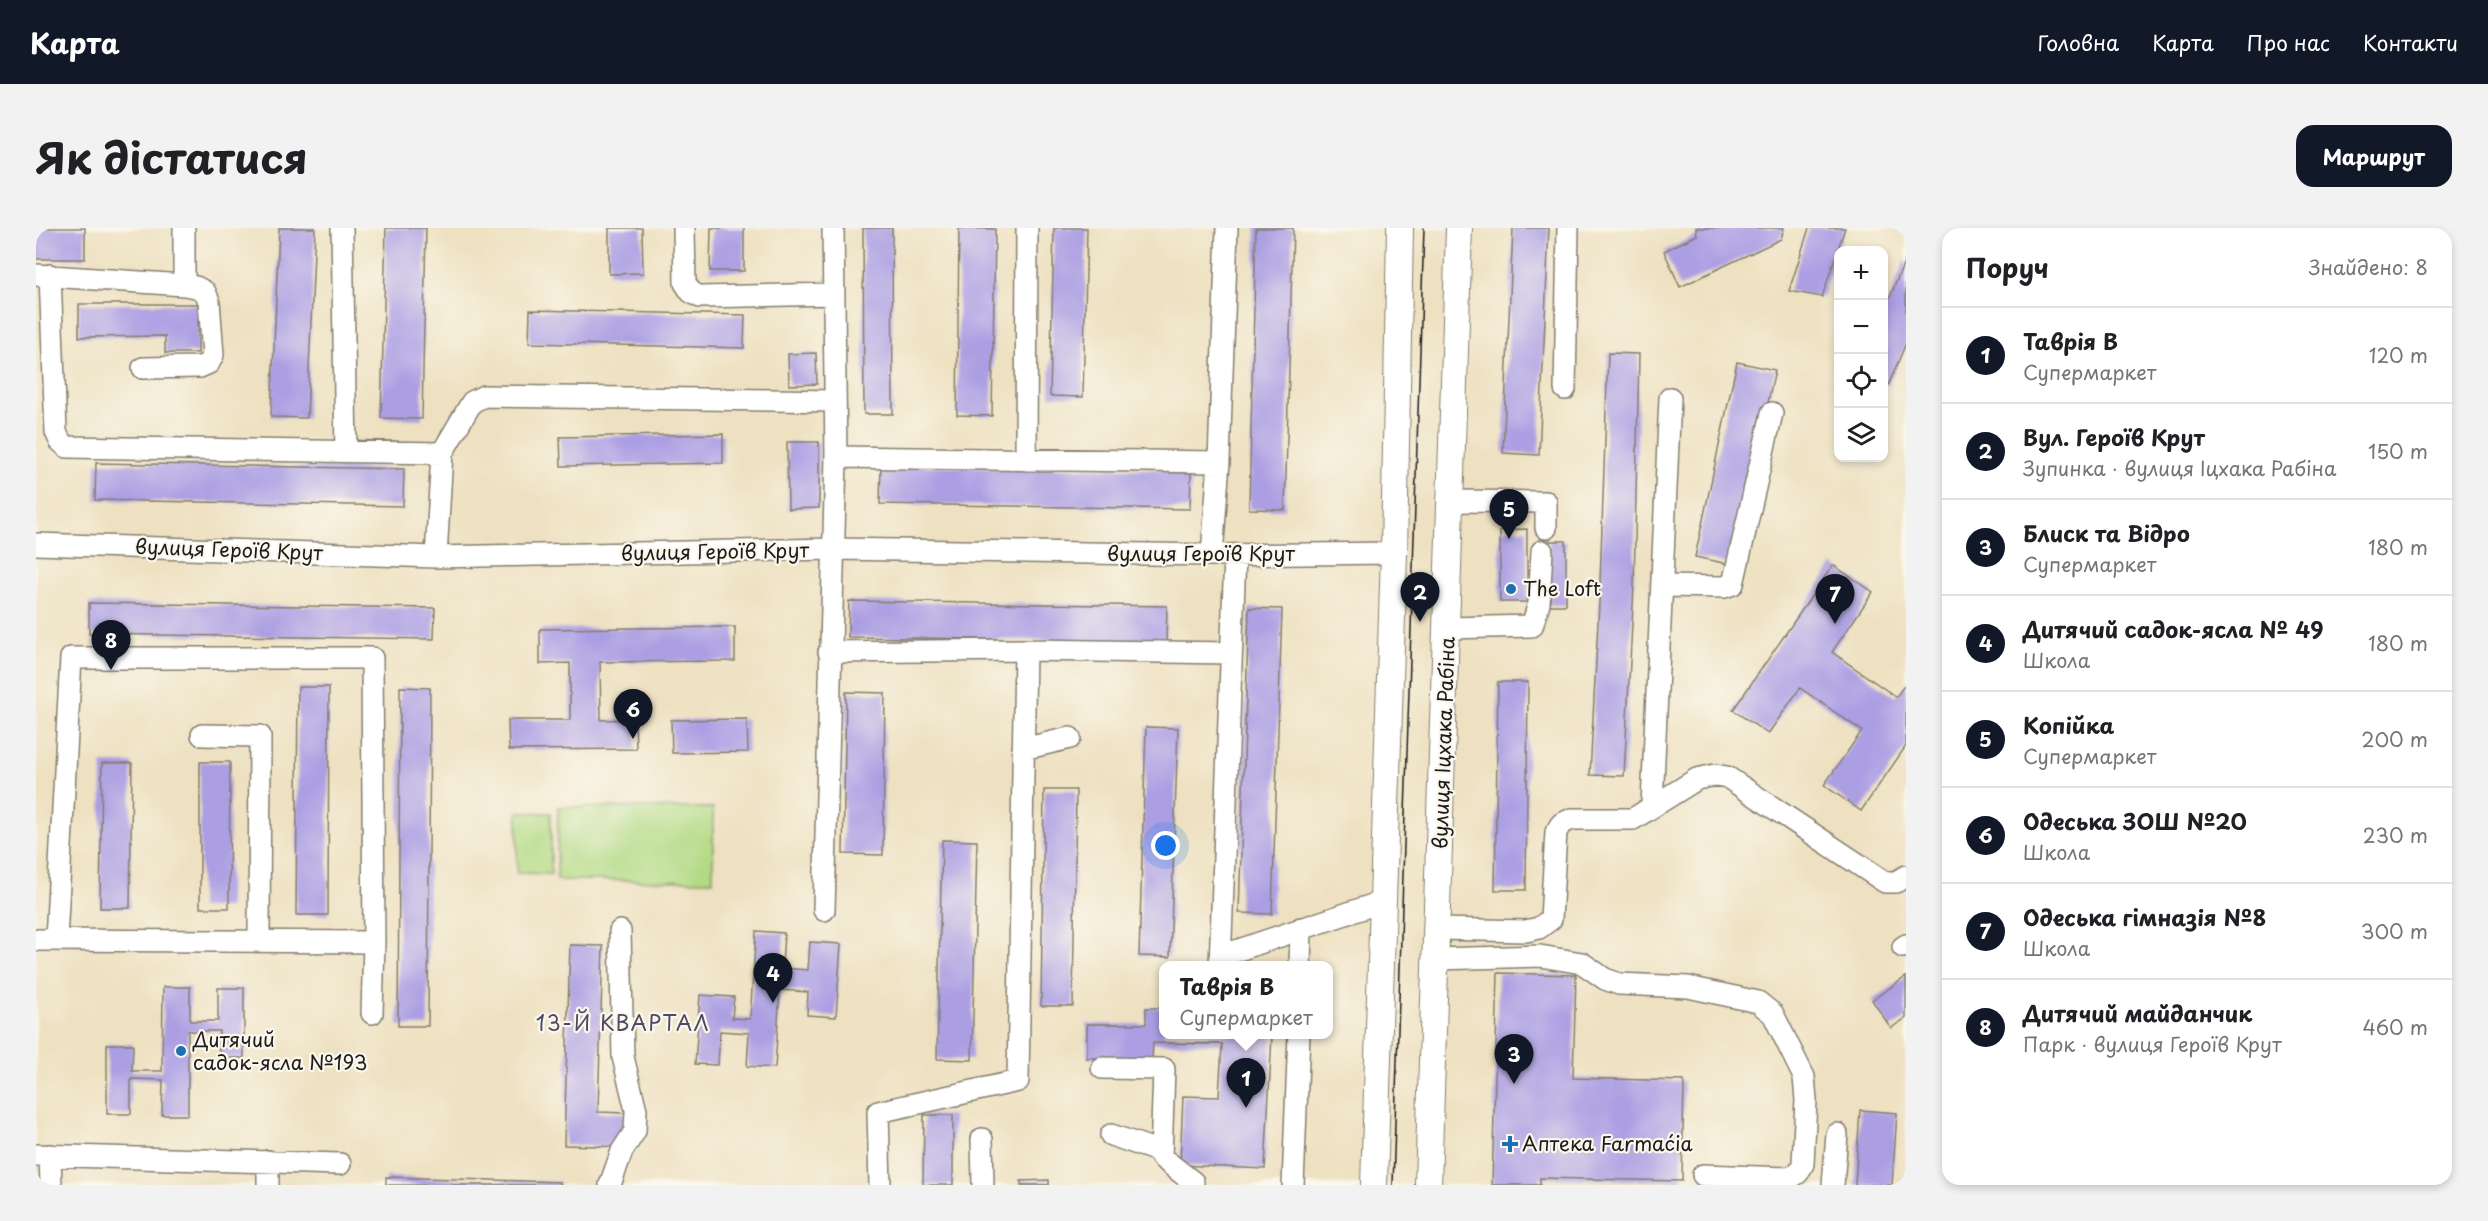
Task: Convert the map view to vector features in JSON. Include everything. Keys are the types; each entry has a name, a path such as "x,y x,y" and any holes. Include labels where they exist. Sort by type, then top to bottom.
{"main road":[{"path":"1374,1185 1394,553 1400,228"},
{"name":"вулиця Іцхака Рабіна","path":"1428,1185 1460,228"}],"street":[{"path":"184,228 184,285"},
{"path":"342,228 346,451"},
{"path":"684,228 685,283 691,292 700,297 834,294"},
{"path":"824,910 829,652 836,457 833,228"},
{"path":"1026,460 1028,228"},
{"path":"1212,555 1219,462 1227,228"},
{"path":"1565,389 1568,228"},
{"path":"143,368 200,367 209,363 213,355 209,301 205,292 196,287 184,285 43,275 56,432 60,441 67,447 442,453"},
{"path":"436,557 442,453 472,402 484,396 835,401"},
{"path":"1652,805 1670,398"},
{"path":"1663,586 1724,587 1732,584 1772,413"},
{"path":"836,457 1219,462"},
{"path":"1451,501 1546,502 1546,528"},
{"name":"вулиця Героїв Крут","path":"36,544 436,557 834,549 1212,555 1394,553"},
{"path":"1447,628 1532,626 1539,603 1542,551"},
{"path":"1236,555 1220,961 1301,928 1384,901"},
{"path":"829,652 1025,650 1231,653"},
{"path":"880,1185 878,1112 1018,1081 1025,650"},
{"path":"372,1013 374,942 372,658 71,658 46,940 374,942"},
{"path":"202,735 260,736 258,941"},
{"path":"1023,749 1070,738"},
{"path":"1438,929 1526,931 1539,928 1551,919 1556,832 1561,824 1572,819 1633,819 1652,805 1697,779 1715,775 1727,777 1885,882 1896,882 1906,876"},
{"path":"1300,961 1301,928"},
{"path":"609,1185 622,1151 635,1131 636,1110 623,1056 620,931"},
{"path":"1437,960 1540,956 1582,963 1605,979 1619,984 1688,987 1758,1002 1766,1008 1773,1014 1804,1077 1806,1100 1803,1164 1798,1173 1790,1178 1703,1175"},
{"path":"1293,1185 1299,1039"},
{"path":"1102,1068 1164,1069 1161,1157 1193,1182 1193,1185"},
{"path":"1833,1185 1837,1134"},
{"path":"1111,1135 1161,1152"},
{"path":"982,1139 983,1185"},
{"path":"51,1185 43,1155 340,1164"},
{"path":"268,1161 268,1185"}],"green space":[{"path":"558,807 713,808 713,881 557,880"},
{"path":"518,812 551,813 551,874 517,873"}],"building":[{"path":"36,228 85,228 85,259 36,259"},
{"path":"279,228 315,228 307,418 271,417"},
{"path":"386,228 426,228 422,419 381,418"},
{"path":"609,228 642,228 643,273 609,274"},
{"path":"711,228 744,228 744,271 710,271"},
{"path":"863,228 892,228 893,414 864,414"},
{"path":"959,228 995,229 992,416 957,415"},
{"path":"1054,228 1087,228 1083,397 1050,396"},
{"path":"1256,228 1293,228 1285,510 1249,509"},
{"path":"1513,228 1549,228 1539,455 1503,453"},
{"path":"1696,228 1784,228 1781,239 1680,287 1664,251 1697,235"},
{"path":"1809,228 1845,228 1839,246 1834,246 1834,261 1822,297 1789,291"},
{"path":"1906,258 1906,343 1888,386 1888,354 1888,302"},
{"path":"79,304 198,304 198,353 165,353 165,336 79,337"},
{"path":"530,310 745,315 744,348 529,343"},
{"path":"816,353 817,384 789,385 788,354"},
{"path":"1608,353 1639,354 1634,586 1624,776 1590,775 1600,584"},
{"path":"1737,362 1775,370 1733,565 1695,557"},
{"path":"723,434 723,463 561,466 560,437"},
{"path":"787,442 819,442 819,508 788,509"},
{"path":"96,463 404,469 403,506 95,500"},
{"path":"881,465 1191,470 1190,509 880,504"},
{"path":"1527,529 1527,602 1500,602 1500,530"},
{"path":"1549,541 1566,541 1566,605 1550,605"},
{"path":"1833,565 1873,592 1832,652 1896,697 1906,683 1906,746 1861,811 1824,785 1862,731 1800,688 1768,734 1733,710"},
{"path":"849,601 1167,606 1166,642 848,637"},
{"path":"89,603 435,608 434,639 89,634"},
{"path":"1249,608 1282,609 1272,914 1239,913"},
{"path":"735,627 735,661 600,662 601,720 635,719 636,749 509,750 508,720 570,720 570,663 540,664 540,629"},
{"path":"1498,682 1528,682 1526,890 1495,890"},
{"path":"298,687 329,687 328,915 296,915"},
{"path":"400,687 430,688 428,1026 398,1026"},
{"path":"846,692 885,693 883,855 843,854"},
{"path":"747,719 748,752 672,753 671,720"},
{"path":"1146,727 1178,728 1170,957 1139,956"},
{"path":"200,762 230,762 229,908 200,908"},
{"path":"102,763 132,763 130,908 100,908"},
{"path":"1044,790 1076,790 1073,1006 1041,1006"},
{"path":"942,840 977,841 972,1060 937,1059"},
{"path":"756,931 784,933 782,968 808,970 810,942 841,944 836,1017 807,1015 808,992 780,990 775,1068 747,1066 749,1033 720,1031 718,1065 695,1064 700,995 734,997 732,1018 750,1019"},
{"path":"570,945 603,946 598,1112 625,1113 624,1147 564,1145"},
{"path":"1498,973 1576,975 1573,1078 1684,1081 1682,1181 1540,1178 1540,1185 1492,1185"},
{"path":"1906,977 1906,1018 1891,1028 1872,1000"},
{"path":"163,987 190,987 190,1021 218,1021 218,988 244,988 244,1058 219,1058 219,1031 188,1031 188,1115 162,1115 163,1080 131,1079 131,1114 107,1114 107,1044 133,1044 132,1071 162,1071"},
{"path":"1146,1008 1159,1008 1159,1039 1272,1039 1265,1169 1180,1165 1183,1096 1219,1097 1222,1044 1153,1043 1152,1058 1087,1058 1087,1024 1146,1024"},
{"path":"1860,1110 1897,1113 1892,1185 1855,1185"},
{"path":"924,1115 953,1115 953,1185 923,1185"},
{"path":"386,1177 560,1182 560,1185 386,1185"},
{"path":"1049,1180 1049,1185 1021,1185 1021,1181"}],"tram line":[{"path":"1393,1185 1424,228"}],"place":[{"name":"Копійка","path":"1509,539"},
{"name":"The Loft","path":"1511,589"},
{"name":"Вул. Героїв Крут","path":"1420,622"},
{"name":"Одеська гімназія №8","path":"1835,624"},
{"name":"Дитячий майданчик","path":"111,670"},
{"name":"Одеська ЗОШ №20","path":"633,739"},
{"name":"Дитячий садок-ясла № 49","path":"773,1003"},
{"name":"Дитячий садок-ясла №193","path":"181,1051"},
{"name":"Блиск та Відро","path":"1514,1084"},
{"name":"Таврія В","path":"1246,1108"},
{"name":"Аптека Farmaćia","path":"1510,1144"}],"district":[{"name":"13-Й КВАРТАЛ","path":"623,1024"}]}
